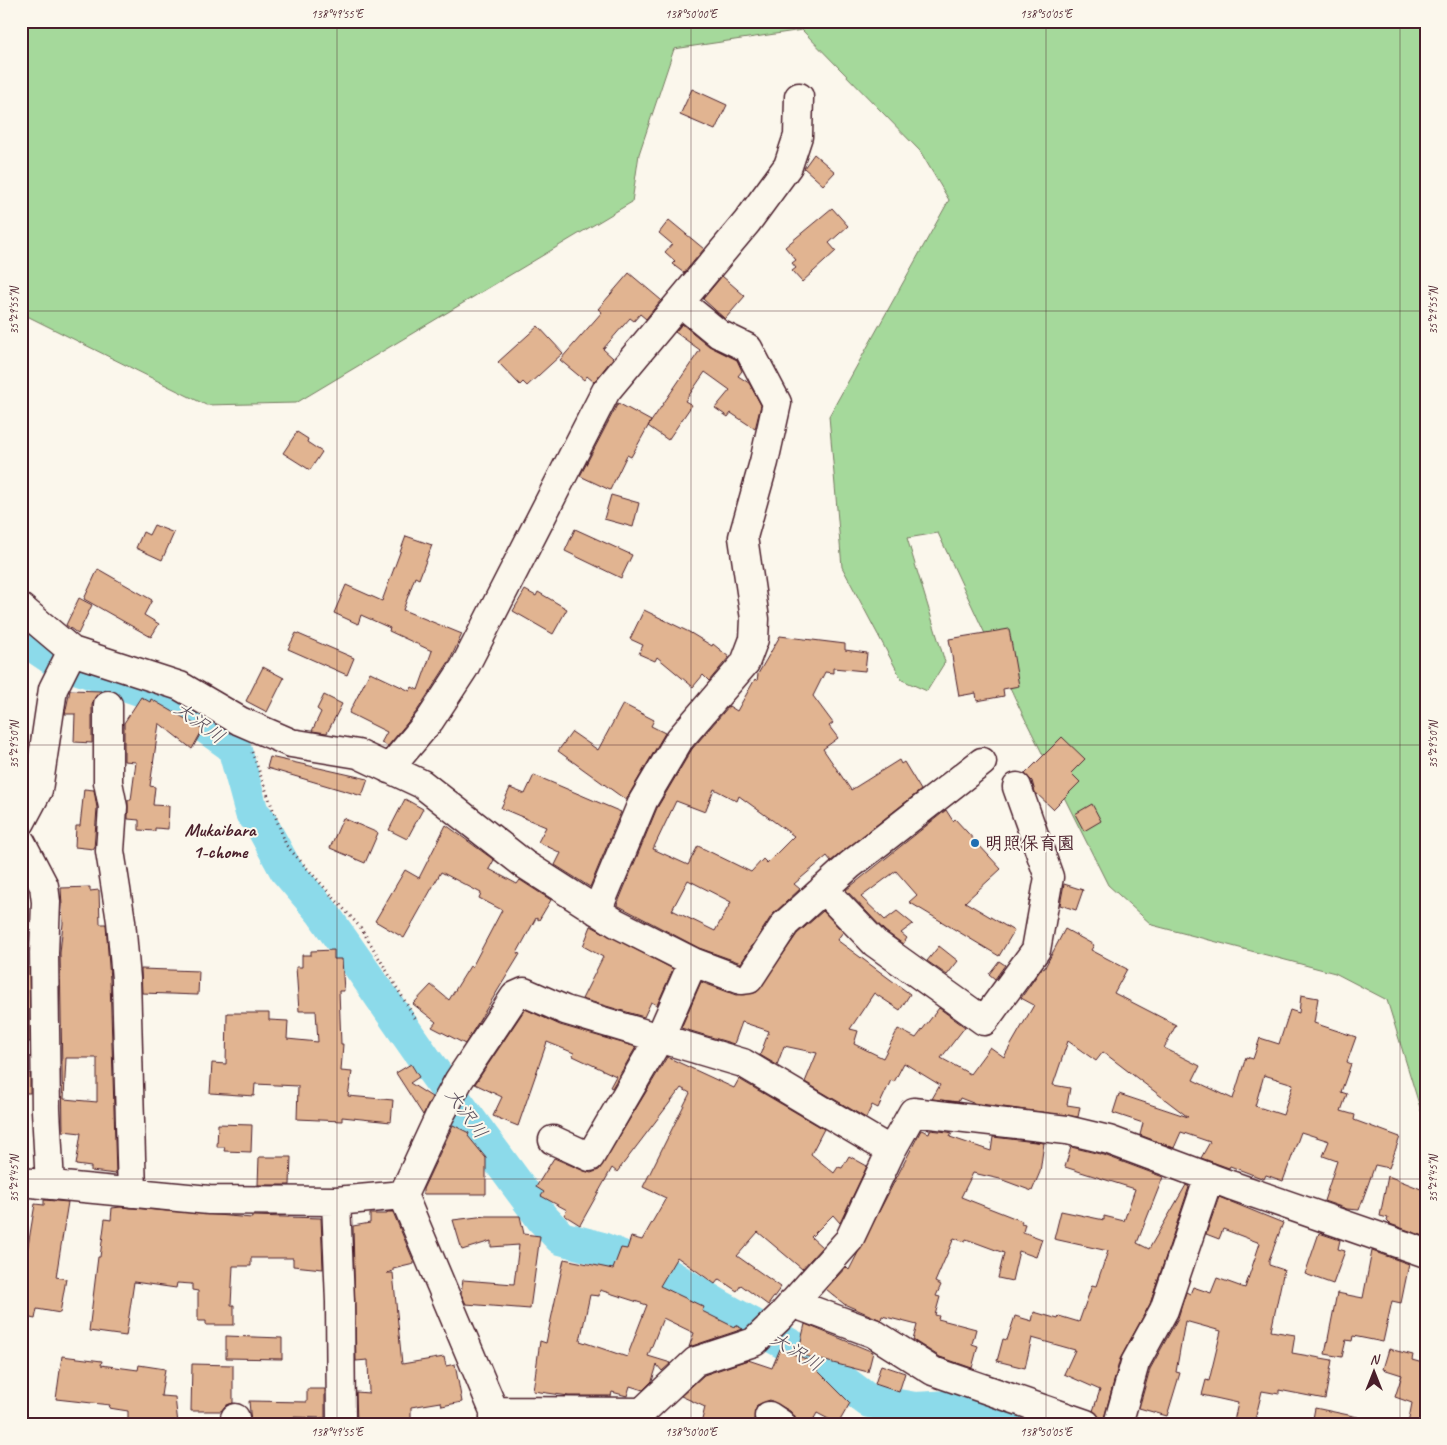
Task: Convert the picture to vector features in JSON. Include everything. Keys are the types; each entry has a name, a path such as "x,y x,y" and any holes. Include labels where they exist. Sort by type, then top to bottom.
{"street":[{"path":"389,769 430,720 464,668 606,391 769,194 788,166 798,136 799,97"},
{"path":"597,912 643,801 656,778 679,740 745,663 754,640 755,619 743,537 764,462 777,403 748,348 719,334 680,302"},
{"path":"21,608 72,651 180,686 240,721 291,742 358,754 422,784 524,864 597,912 693,962 741,980 749,979 785,924 823,889 850,865 982,762"},
{"path":"21,822 38,790 53,688 72,651"},
{"path":"108,705 108,782 113,807 110,852 121,921 126,979 132,1193"},
{"path":"823,889 875,943 984,1021 1036,950 1049,877 1017,787"},
{"path":"21,842 44,886 46,902 44,953 46,1110 50,1185"},
{"path":"554,1140 590,1157 660,1037 693,962"},
{"path":"891,1151 743,1062 565,1010 524,992 515,996 460,1080 440,1115 403,1195 494,1417 642,1412 696,1361 754,1342 787,1310 849,1240 891,1151 913,1112 931,1112 1076,1132 1109,1140 1386,1240 1426,1252"},
{"path":"1118,1424 1135,1363 1164,1310 1209,1177"},
{"path":"21,1182 209,1200 336,1201 403,1195"},
{"path":"336,1201 340,1302 341,1424"},
{"path":"787,1310 873,1333 933,1371 1033,1415 1086,1424"}],"path":[{"path":"240,721 286,845 361,928 415,1018"}],"green space":[{"path":"21,21 1426,21 1426,1127 1387,1000 1335,973 1152,925 1108,885 1021,711 938,533 907,538 945,662 927,691 902,680 842,567 829,416 949,200 920,151 802,30 674,49 639,154 632,202 296,403 206,405 21,313"}],"building":[{"path":"692,89 727,105 715,130 680,115"},
{"path":"814,154 835,172 823,185 804,168"},
{"path":"832,208 848,226 829,243 836,251 802,282 792,271 796,268 792,263 796,260 785,247"},
{"path":"669,220 704,249 684,273 672,264 675,261 665,252 672,244 659,233"},
{"path":"629,273 661,300 646,319 640,314 634,321 630,318 603,349 613,358 594,382 587,376 584,380 560,360 602,312 598,309"},
{"path":"722,276 745,296 725,319 703,299"},
{"path":"682,324 709,346 737,360 742,371 738,376 749,383 761,405 755,429 731,413 728,417 715,408 730,390 705,372 685,401 692,405 668,440 648,426 700,350 675,332"},
{"path":"538,326 563,353 527,386 523,382 520,385 498,362"},
{"path":"618,403 651,421 631,457 627,455 610,490 580,476"},
{"path":"297,432 308,439 307,442 322,452 310,470 283,453"},
{"path":"611,495 639,503 633,527 604,519"},
{"path":"154,525 174,533 162,560 136,548 143,532 149,535"},
{"path":"575,529 632,555 621,578 565,551"},
{"path":"406,536 432,545 419,579 415,577 403,610 462,634 450,660 417,711 388,746 381,743 387,732 349,713 370,672 410,691 412,687 418,690 432,651 389,631 390,628 361,615 358,624 334,613 346,585 382,601"},
{"path":"98,569 152,600 144,615 159,624 151,637 84,599"},
{"path":"525,590 536,596 538,592 567,609 553,634 513,611"},
{"path":"79,598 92,605 78,634 66,625"},
{"path":"644,610 689,632 712,646 713,644 729,657 709,681 703,675 693,687 657,657 655,661 639,654 643,645 630,639"},
{"path":"1009,629 1019,686 1003,689 1004,696 977,701 976,693 959,696 949,639"},
{"path":"296,633 354,658 347,675 288,649"},
{"path":"780,636 845,644 845,650 867,653 865,671 833,668 833,673 825,672 813,696 833,723 829,726 838,738 823,749 851,790 899,760 901,764 904,762 921,790 831,861 827,856 794,884 800,889 772,915 741,963 699,948 617,905 657,808 692,749 729,706 737,711 755,679 757,681 758,674","holes":["714,789 737,801 739,796 794,836 767,863 763,859 751,872 698,846 688,865 653,849 676,801 705,812","688,880 731,902 715,931 672,910"]},
{"path":"263,667 284,678 267,712 246,701"},
{"path":"70,690 101,691 95,697 92,705 92,743 74,742 75,714 65,714"},
{"path":"324,695 342,704 327,733 312,731 321,712 317,709"},
{"path":"141,697 150,702 151,699 203,729 192,749 159,723 150,786 155,787 153,805 169,806 168,829 155,828 155,831 139,830 139,820 128,819 128,800 131,800 136,762 124,761 124,723"},
{"path":"623,704 654,720 651,726 665,733 626,800 558,751 572,732 598,750"},
{"path":"1062,737 1085,759 1071,773 1080,782 1053,809 1035,792 1032,781 1025,774"},
{"path":"270,757 368,779 362,796 267,768"},
{"path":"534,775 621,812 590,887 555,865 561,853 538,842 546,827 501,808 510,788 525,794"},
{"path":"84,789 94,790 97,808 94,849 75,847 76,826 80,826"},
{"path":"405,799 423,809 407,839 389,830"},
{"path":"1092,804 1101,821 1084,831 1075,814"},
{"path":"946,810 953,821 955,819 1001,869 965,902 1014,931 999,956 909,902 917,895 896,871 861,897 885,920 897,911 913,924 901,933 907,938 903,944 885,931 846,890"},
{"path":"343,818 378,833 365,863 330,848"},
{"path":"446,825 494,860 489,869 517,884 520,880 551,900 539,920 536,918 517,953 520,954 465,1044 432,1027 436,1022 413,1004 431,985 449,1000 470,966 472,967 502,910 479,898 481,893 441,872 404,938 375,921 405,870 419,878"},
{"path":"1064,884 1083,890 1076,910 1060,905"},
{"path":"90,887 90,891 99,890 100,924 106,924 110,980 116,1174 91,1171 91,1167 76,1165 81,1133 63,1131 60,953 63,923 61,888","holes":["66,1058 97,1058 97,1102 64,1099"]},
{"path":"823,911 843,932 837,940 910,994 900,1010 874,993 850,1029 858,1031 854,1044 883,1058 898,1029 916,1038 939,1008 965,1027 941,1058 970,1074 990,1047 1004,1057 1034,1005 1021,998 1042,968 1044,969 1065,929 1094,945 1091,950 1127,969 1114,993 1176,1025 1164,1048 1200,1066 1193,1080 1233,1099 1246,1057 1253,1059 1260,1038 1279,1044 1290,1010 1299,1013 1301,995 1318,998 1314,1023 1356,1037 1347,1062 1351,1064 1341,1092 1347,1094 1341,1111 1355,1115 1354,1120 1400,1137 1389,1168 1375,1165 1359,1210 1347,1209 1324,1201 1337,1161 1323,1156 1329,1141 1301,1132 1283,1181 1266,1175 1264,1179 1230,1166 1229,1168 1201,1158 1210,1142 1181,1132 1174,1148 1140,1135 1143,1123 1113,1113 1119,1094 1188,1117 1103,1052 1096,1061 1068,1041 1053,1085 1070,1088 1067,1105 1080,1107 1078,1117 973,1103 960,1098 958,1102 932,1099 940,1085 904,1063 894,1082 891,1080 878,1108 872,1105 866,1118 805,1082 817,1053 784,1046 777,1065 760,1055 769,1031 742,1022 734,1044 681,1028 701,982 736,995 757,992 797,934","holes":["1264,1075 1293,1084 1283,1115 1255,1106"]},
{"path":"591,926 673,969 657,1005 651,1002 644,1017 582,999 603,957 583,946"},
{"path":"939,946 958,961 947,975 927,961"},
{"path":"334,950 334,959 342,959 344,991 339,991 341,1044 343,1044 341,1071 352,1072 348,1096 393,1100 391,1122 342,1117 342,1121 297,1119 298,1086 255,1084 254,1096 210,1093 212,1063 226,1064 227,1013 269,1013 269,1020 288,1021 287,1039 318,1042 316,1011 299,1011 296,967 302,967 302,955 311,955 311,951"},
{"path":"999,961 1005,965 995,979 989,974"},
{"path":"21,967 29,967 30,1042 21,1041"},
{"path":"141,969 199,971 198,995 142,993"},
{"path":"525,1009 560,1025 636,1047 612,1088 610,1087 616,1076 573,1056 574,1053 547,1042 518,1126 493,1116 502,1097 475,1084"},
{"path":"667,1057 734,1088 739,1079 824,1129 811,1154 834,1173 838,1167 842,1168 849,1156 867,1166 840,1223 833,1215 811,1237 822,1247 802,1269 758,1232 737,1256 781,1287 768,1305 741,1285 737,1291 719,1279 715,1284 677,1257 660,1286 704,1307 702,1311 734,1327 735,1325 743,1329 689,1347 694,1333 663,1318 648,1356 671,1363 662,1371 657,1365 652,1381 643,1390 630,1386 627,1396 612,1392 611,1396 569,1396 533,1391 540,1341 546,1343 564,1259 613,1269 621,1248 627,1249 631,1237 642,1240 666,1198 643,1187 690,1093 681,1088 617,1172 612,1168 580,1225 564,1215 567,1210 541,1196 544,1192 536,1187 554,1158 591,1173 599,1170","holes":["600,1290 647,1305 627,1357 580,1341 590,1295 599,1296"]},
{"path":"411,1064 419,1077 410,1083 432,1097 423,1115 396,1073"},
{"path":"21,1073 30,1073 30,1093 21,1093"},
{"path":"218,1124 252,1125 251,1152 224,1151 225,1147 217,1147"},
{"path":"453,1125 469,1133 468,1136 486,1158 486,1194 423,1194 423,1189"},
{"path":"921,1130 929,1133 930,1130 952,1133 950,1137 991,1151 993,1137 1044,1143 1040,1172 1032,1191 1000,1179 973,1173 961,1197 1022,1221 1021,1223 1025,1224 1023,1232 1042,1239 1036,1257 1019,1251 1012,1281 998,1278 1004,1253 966,1239 965,1242 954,1238 935,1282 941,1285 936,1296 940,1297 935,1315 939,1316 938,1319 976,1329 972,1344 978,1346 972,1368 940,1357 913,1340 917,1325 882,1316 881,1320 844,1304 826,1289 846,1267 849,1270"},
{"path":"1071,1147 1104,1155 1163,1177 1137,1243 1149,1249 1186,1185 1189,1187 1150,1304 1120,1359 1103,1422 1093,1411 1100,1390 1064,1374 1075,1350 1032,1338 1025,1368 997,1361 1003,1339 1007,1340 1015,1316 1032,1321 1034,1312 1058,1319 1059,1316 1079,1322 1092,1285 1096,1286 1108,1251 1054,1239 1061,1211 1104,1220 1104,1216 1124,1221 1135,1189 1065,1167"},
{"path":"259,1157 291,1157 290,1185 258,1185"},
{"path":"1388,1176 1426,1191 1424,1236 1390,1224 1387,1221 1388,1218 1380,1216"},
{"path":"1219,1197 1283,1223 1269,1260 1269,1265 1284,1270 1271,1331 1295,1335 1292,1353 1332,1360 1325,1399 1279,1390 1279,1394 1262,1391 1254,1424 1234,1421 1238,1403 1202,1395 1206,1380 1209,1381 1221,1331 1185,1321 1176,1372 1180,1373 1167,1416 1139,1408 1150,1369 1178,1318 1186,1292 1190,1294 1193,1287 1211,1293 1217,1278 1245,1288 1260,1243 1223,1229 1219,1239 1206,1234"},
{"path":"44,1200 68,1202 56,1277 66,1279 60,1313 37,1309 35,1319 21,1316 21,1288 35,1204 44,1205"},
{"path":"121,1207 252,1218 252,1216 321,1218 323,1269 293,1266 293,1258 251,1258 251,1266 233,1266 231,1305 234,1305 234,1325 206,1325 206,1321 198,1321 198,1291 192,1290 192,1284 177,1283 176,1288 134,1282 126,1336 89,1331 98,1257 100,1257 105,1219 111,1220 112,1208"},
{"path":"387,1212 393,1212 414,1262 414,1264 393,1269 393,1271 387,1273 393,1273 402,1364 444,1357 446,1366 455,1364 462,1402 442,1406 441,1402 411,1407 411,1424 357,1424 356,1392 369,1393 368,1360 356,1361 353,1226 370,1223 370,1214 387,1214"},
{"path":"486,1216 520,1216 524,1234 540,1236 530,1309 466,1304 461,1294 463,1280 514,1284 519,1245 491,1247 491,1241 462,1250 453,1220"},
{"path":"1319,1233 1340,1240 1338,1249 1345,1251 1333,1284 1305,1274"},
{"path":"1372,1251 1409,1264 1401,1303 1392,1301 1383,1342 1353,1336 1352,1341 1346,1340 1342,1357 1325,1354 1337,1293 1363,1298"},
{"path":"805,1324 873,1352 868,1372 798,1354"},
{"path":"226,1336 282,1338 282,1359 226,1358"},
{"path":"780,1349 806,1359 850,1403 838,1424 817,1413 811,1424 796,1424 795,1417 790,1411 770,1400 757,1405 753,1424 701,1424 705,1407 681,1396 704,1375 748,1360 772,1368"},
{"path":"1389,1349 1413,1355 1412,1360 1426,1364 1426,1424 1408,1424 1412,1403 1395,1397 1402,1375 1383,1369"},
{"path":"62,1356 102,1361 101,1365 138,1370 139,1365 165,1369 161,1396 175,1397 178,1424 128,1424 128,1411 109,1408 110,1405 56,1399"},
{"path":"192,1364 233,1365 233,1403 225,1406 221,1411 191,1411"},
{"path":"881,1365 905,1373 899,1392 875,1384"},
{"path":"307,1389 325,1389 325,1418 293,1417 293,1424 251,1424 249,1401 307,1402"},
{"path":"1315,1408 1358,1417 1357,1424 1312,1424"}],"waterway":[{"name":"大沢川","path":"21,637 63,665 70,665 165,698 234,747 252,813 259,820 286,870 322,912 426,1061 542,1218 561,1238 602,1249 668,1275 722,1308 809,1356 869,1401 915,1409 971,1406 1039,1424"}],"place":[{"name":"明照保育園","path":"975,843"}],"district":[{"name":"Mukaibara 1-chome","path":"220,840"}]}
